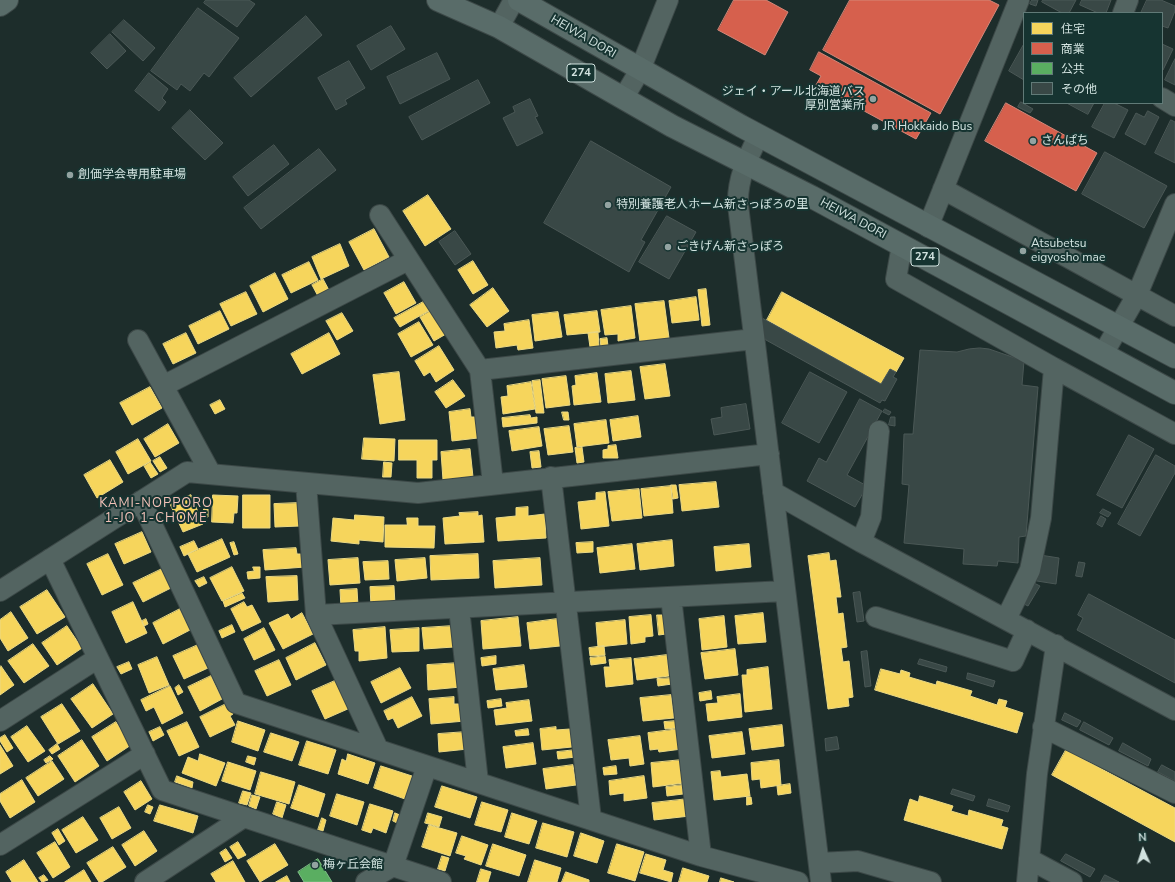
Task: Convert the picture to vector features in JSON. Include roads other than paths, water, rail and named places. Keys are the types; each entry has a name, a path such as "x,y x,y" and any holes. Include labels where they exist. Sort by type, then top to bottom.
{"highway":[{"path":"0,5 7,0"},
{"name":"274","path":"438,0 494,25"},
{"name":"HEIWA DORI","path":"519,0 640,70 928,227 1175,357"},
{"name":"HEIWA DORI","path":"494,25 624,97 672,126 902,245 1175,393"}],"street":[{"path":"494,25 514,0"},
{"path":"624,97 640,70 668,0"},
{"path":"1123,12 1128,0"},
{"path":"928,227 1019,11"},
{"path":"1163,99 1175,106"},
{"path":"759,135 745,163 737,189 738,205 820,873 858,861 931,882"},
{"path":"943,189 1175,316"},
{"path":"1103,354 1137,295 1175,204"},
{"path":"380,215 480,370 493,484"},
{"path":"902,245 896,279 1175,434"},
{"path":"163,386 408,260"},
{"path":"480,370 754,339"},
{"path":"138,340 211,474"},
{"path":"1006,619 1030,570 1041,518 1054,368"},
{"path":"861,542 871,517 879,432"},
{"path":"0,591 187,472 418,493 769,454"},
{"path":"551,478 591,819"},
{"path":"306,483 316,615 378,750"},
{"path":"773,492 861,542 1175,710"},
{"path":"141,501 236,703 701,856 798,882"},
{"path":"50,559 162,790 442,882"},
{"path":"316,615 785,591"},
{"path":"671,597 701,856"},
{"path":"460,608 478,782"},
{"path":"876,617 1013,661 1027,630"},
{"path":"1027,882 1036,774 1056,645"},
{"path":"0,721 98,658"},
{"path":"1044,727 1175,793"},
{"path":"0,845 145,754"},
{"path":"366,882 393,866 427,766"},
{"path":"145,882 244,817"},
{"path":"1029,859 1072,882"}],"place":[{"name":"ジェイ・アール北海道バス 厚別営業所","path":"873,99"},
{"name":"JR Hokkaido Bus","path":"875,127"},
{"name":"さんぱち","path":"1033,141"},
{"name":"創価学会専用駐車場","path":"70,175"},
{"name":"特別養護老人ホーム新さっぽろの里","path":"608,205"},
{"name":"ごきげん新さっぽろ","path":"668,247"},
{"name":"Atsubetsu eigyosho mae","path":"1023,251"},
{"name":"梅ヶ丘会館","path":"315,865"}],"district":[{"name":"KAMI-NOPPORO 1-JO 1-CHOME","path":"156,512"}]}
